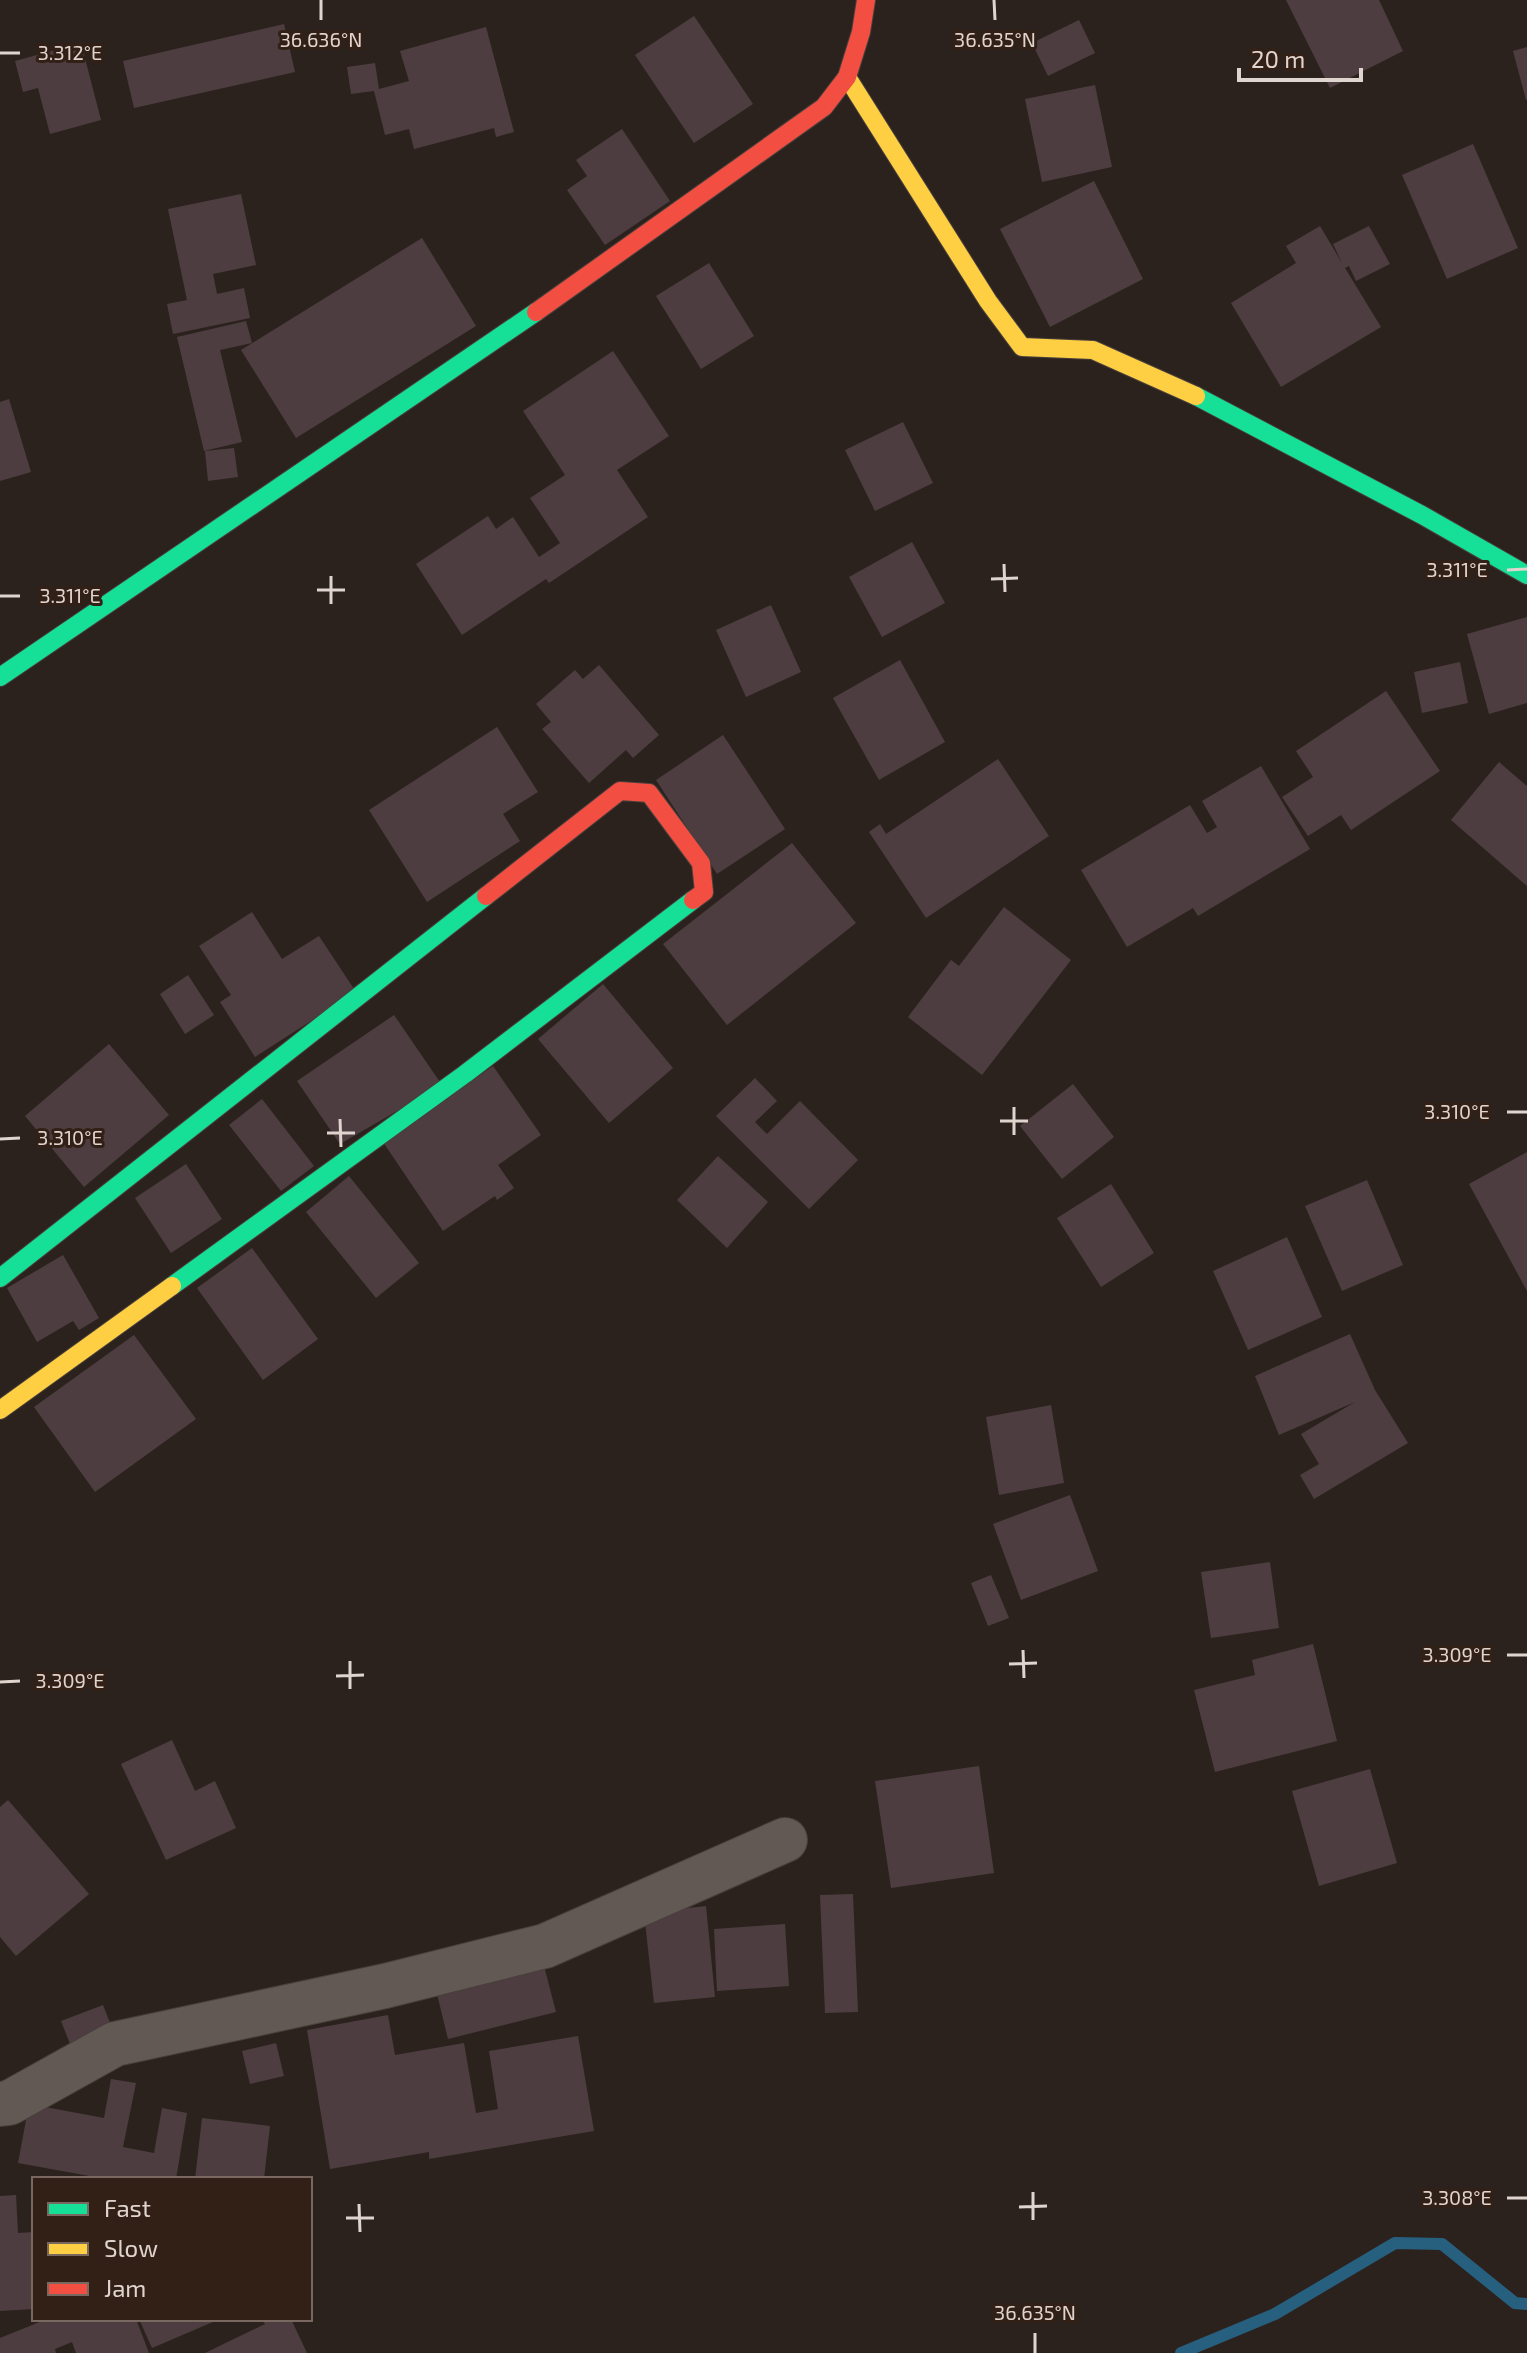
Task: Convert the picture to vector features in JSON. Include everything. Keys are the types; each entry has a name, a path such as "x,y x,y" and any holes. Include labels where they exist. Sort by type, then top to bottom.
{"street":[{"path":"0,677 502,337 824,107 847,77 861,32 866,0"},
{"path":"847,77 988,301 1022,347 1093,350 1158,379 1422,515 1527,575"},
{"path":"0,1278 620,791 649,793 701,863 704,892 465,1074 0,1410"},
{"path":"0,2104 9,2103 115,2044 385,1986 545,1946 785,1840"}],"building":[{"path":"1286,0 1379,0 1403,51 1330,88"},
{"path":"694,16 753,104 694,143 635,55"},
{"path":"1079,20 1095,53 1048,76 1032,43"},
{"path":"284,24 295,72 134,108 123,61"},
{"path":"486,27 514,132 496,137 494,128 414,149 409,129 385,135 374,91 351,94 347,67 375,63 379,89 409,81 400,51"},
{"path":"81,43 101,120 50,134 38,88 23,92 15,61"},
{"path":"1527,47 1527,100 1526,100 1513,51"},
{"path":"1095,85 1112,167 1042,182 1025,99"},
{"path":"622,129 670,201 605,245 567,190 587,176 576,160"},
{"path":"1473,144 1518,248 1447,279 1402,175"},
{"path":"1094,181 1143,279 1050,327 1000,229"},
{"path":"241,194 256,265 213,274 217,294 244,288 250,318 173,334 167,304 187,300 168,209"},
{"path":"1320,226 1342,263 1333,244 1369,226 1390,264 1356,281 1349,266 1345,268 1381,327 1281,387 1231,303 1296,263 1286,246"},
{"path":"422,238 476,326 296,438 241,350"},
{"path":"709,263 754,336 701,369 656,296"},
{"path":"246,321 252,343 220,350 242,442 204,451 177,337"},
{"path":"613,351 669,436 617,470 648,517 549,583 546,579 462,635 416,564 488,516 496,529 513,517 539,557 560,543 530,498 565,475 523,411"},
{"path":"9,399 31,472 0,481 0,402"},
{"path":"903,422 933,483 875,511 845,450"},
{"path":"234,448 238,477 208,481 205,451"},
{"path":"912,542 945,603 882,637 849,577"},
{"path":"771,605 801,672 746,697 716,630"},
{"path":"1527,617 1527,703 1489,714 1467,634"},
{"path":"900,660 945,742 879,780 833,698"},
{"path":"1460,662 1468,703 1422,713 1414,672"},
{"path":"599,665 659,735 633,758 626,750 589,783 542,729 551,722 536,704 575,670 583,679"},
{"path":"1386,691 1440,771 1351,830 1341,815 1308,836 1282,797 1313,777 1296,751"},
{"path":"497,727 538,792 503,814 520,841 427,902 369,810"},
{"path":"723,735 785,829 717,874 656,780"},
{"path":"998,759 1049,836 926,918 869,832 880,824 886,834"},
{"path":"1499,762 1527,786 1527,886 1451,820"},
{"path":"1261,766 1310,849 1198,916 1193,908 1127,947 1081,870 1190,805 1207,833 1217,827 1202,801"},
{"path":"792,843 856,923 727,1025 663,944"},
{"path":"1004,907 1071,960 982,1075 908,1017 951,960 959,966"},
{"path":"252,912 282,959 319,936 356,992 255,1057 220,1002 231,995 199,946"},
{"path":"188,975 214,1015 185,1034 160,994"},
{"path":"603,984 673,1068 609,1123 538,1039"},
{"path":"394,1015 442,1085 340,1144 297,1081"},
{"path":"109,1044 169,1115 84,1187 25,1116"},
{"path":"493,1066 541,1135 498,1165 514,1188 497,1200 495,1196 443,1231 383,1142"},
{"path":"755,1078 777,1101 755,1122 767,1134 800,1101 858,1160 809,1209 716,1116"},
{"path":"1073,1084 1114,1137 1062,1179 1020,1126"},
{"path":"262,1099 314,1166 281,1191 229,1125"},
{"path":"1527,1152 1527,1291 1469,1184"},
{"path":"718,1156 768,1202 727,1248 677,1200"},
{"path":"186,1164 222,1219 171,1253 135,1198"},
{"path":"349,1176 419,1263 376,1298 306,1212"},
{"path":"1367,1180 1403,1265 1342,1291 1305,1206"},
{"path":"1111,1184 1154,1253 1101,1287 1057,1218"},
{"path":"1287,1237 1322,1317 1248,1350 1213,1271"},
{"path":"252,1248 318,1339 263,1380 197,1288"},
{"path":"63,1255 99,1318 79,1330 73,1321 37,1342 7,1288"},
{"path":"1350,1334 1375,1390 1408,1443 1314,1499 1300,1475 1319,1464 1301,1434 1355,1402 1279,1435 1255,1376"},
{"path":"134,1335 196,1419 95,1492 34,1407"},
{"path":"1051,1405 1064,1483 999,1495 986,1417"},
{"path":"1070,1495 1098,1571 1021,1600 993,1524"},
{"path":"1270,1562 1279,1628 1211,1638 1201,1572"},
{"path":"991,1575 1009,1618 988,1626 971,1583"},
{"path":"1313,1644 1337,1741 1215,1772 1194,1690 1255,1675 1252,1660"},
{"path":"172,1740 195,1791 215,1781 236,1828 166,1860 121,1764"},
{"path":"979,1766 994,1873 891,1888 875,1781"},
{"path":"1370,1769 1397,1863 1319,1886 1292,1791"},
{"path":"8,1800 89,1894 16,1956 0,1937 0,1807"},
{"path":"853,1894 858,2012 825,2013 820,1895"},
{"path":"706,1906 715,1997 654,2003 644,1913"},
{"path":"785,1924 789,1986 717,1991 714,1929"},
{"path":"544,1966 556,2012 448,2039 437,1994"},
{"path":"103,2005 114,2033 72,2049 61,2021"},
{"path":"388,2015 395,2055 464,2043 476,2113 498,2109 489,2051 578,2036 594,2131 429,2159 429,2152 330,2169 307,2030"},
{"path":"276,2043 284,2076 250,2084 242,2051"},
{"path":"111,2079 136,2083 123,2147 154,2153 162,2108 187,2113 176,2177 95,2177 18,2163 29,2104 104,2118"},
{"path":"202,2118 270,2126 264,2177 195,2177"},
{"path":"16,2195 18,2233 32,2232 32,2309 0,2311 0,2196"},
{"path":"42,2321 137,2321 149,2353 76,2353 72,2342 55,2349 56,2353 0,2353 0,2338"},
{"path":"140,2321 215,2321 152,2348"},
{"path":"263,2321 292,2321 307,2353 205,2353 265,2324"}],"waterway":[{"path":"1181,2353 1275,2314 1395,2243 1442,2244 1515,2303 1527,2304"}],"traffic: fast":[{"path":"0,677 536,312"},
{"path":"1196,396 1422,515 1527,575"},
{"path":"0,1278 486,896"},
{"path":"172,1286 465,1074 693,900"}],"traffic: slow":[{"path":"847,77 988,301 1022,347 1093,350 1196,396"},
{"path":"0,1410 172,1286"}],"traffic: jam":[{"path":"536,312 824,107 847,77 861,32 866,0"},
{"path":"486,896 620,791 649,793 701,863 704,892 693,900"}]}
